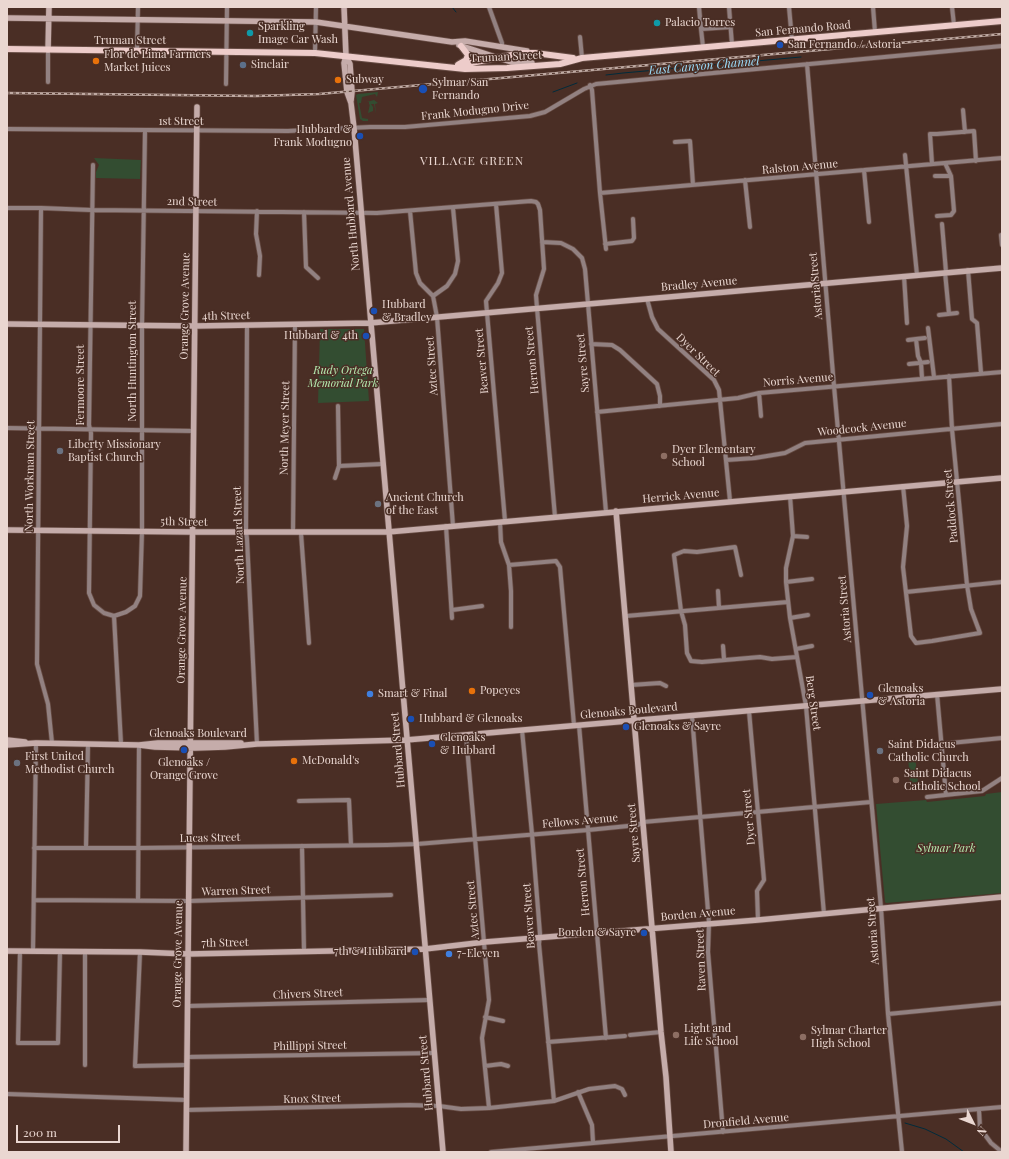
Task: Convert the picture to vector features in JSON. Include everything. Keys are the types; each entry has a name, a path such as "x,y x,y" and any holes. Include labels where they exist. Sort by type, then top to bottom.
{"main road":[{"name":"San Fernando Road","path":"568,61 582,58 1002,21"},
{"path":"457,65 464,62 468,55 461,46"},
{"name":"Truman Street","path":"7,49 315,53 465,69 507,68 560,64 568,61"},
{"name":"San Fernando Road","path":"535,53 582,58"},
{"name":"Truman Street","path":"444,66 466,64 515,54 535,53"}],"street":[{"path":"48,82 49,7"},
{"path":"137,50 138,7"},
{"path":"226,84 227,7"},
{"path":"315,53 316,7"},
{"path":"344,7 346,56"},
{"path":"489,7 502,43 502,47"},
{"path":"699,7 703,47"},
{"path":"729,7 732,45"},
{"path":"789,7 792,40"},
{"path":"873,7 875,32"},
{"path":"952,7 954,25"},
{"name":"San Fernando Road","path":"7,18 316,22 452,42 465,41 535,53"},
{"path":"701,29 731,28"},
{"path":"580,37 582,58"},
{"name":"San Fernando Road","path":"452,42 495,58 522,64 568,61"},
{"path":"633,220 634,238 632,241 606,247 592,90 590,86 596,84 1002,46"},
{"name":"North Hubbard Avenue","path":"346,56 344,63 350,92 354,128 370,323"},
{"name":"Astoria Street","path":"807,64 815,174 881,908 888,1014 902,1152"},
{"name":"Frank Modugno Drive","path":"354,128 405,127 530,116 545,112 590,86"},
{"name":"Orange Grove Avenue","path":"186,1152 197,108"},
{"path":"963,110 965,132"},
{"name":"1st Street","path":"7,129 288,131 354,128"},
{"name":"North Huntington Street","path":"114,616 126,612 136,606 140,596 142,531 142,326 145,131"},
{"path":"932,164 930,134 974,131 976,160"},
{"path":"675,142 690,141 693,185"},
{"path":"906,155 917,275"},
{"name":"Ralston Avenue","path":"600,193 1002,158"},
{"path":"937,216 951,215 954,211 951,176 945,163"},
{"name":"Fermoore Street","path":"92,165 89,593 94,605 104,613 114,616"},
{"path":"864,170 869,222"},
{"path":"935,176 951,176"},
{"path":"745,180 750,227"},
{"name":"Herron Street","path":"496,204 531,201 538,203 539,208 544,269 536,295 555,517"},
{"path":"453,208 458,261 455,274 446,286 433,296 420,284 416,273 410,211 496,204"},
{"name":"Beaver Street","path":"496,204 502,273 498,283 486,301 502,522 501,542 509,565 511,627"},
{"name":"2nd Street","path":"7,208 377,213 410,211"},
{"name":"North Workman Street","path":"41,208 37,664 48,704 52,744"},
{"path":"256,212 256,234 260,256 259,275"},
{"path":"304,212 306,267 318,278"},
{"path":"942,224 948,314"},
{"path":"1001,235 1002,245"},
{"name":"Sayre Street","path":"542,242 561,243 573,249 582,258 585,269 606,512"},
{"name":"Bradley Avenue","path":"397,321 1002,268"},
{"path":"968,270 972,319 977,323 981,373"},
{"path":"904,276 907,323"},
{"name":"Aztec Street","path":"433,296 437,317 453,526"},
{"name":"Dyer Street","path":"648,299 652,317 658,329 714,380 719,390 730,501"},
{"path":"939,315 957,314"},
{"name":"4th Street","path":"7,324 195,326 370,323 397,321"},
{"name":"Hubbard Street","path":"370,323 443,1152"},
{"name":"North Meyer Street","path":"293,532 295,324"},
{"name":"North Lazard Street","path":"247,325 246,532 257,744"},
{"path":"928,328 934,377"},
{"path":"908,340 925,338"},
{"path":"916,339 918,356 921,363 922,378"},
{"path":"591,344 612,344 620,350 657,384 660,396 660,406"},
{"path":"909,364 928,362"},
{"name":"Norris Avenue","path":"597,412 738,398 759,393 1002,372"},
{"name":"Paddock Street","path":"906,592 911,636 916,642 932,641 980,633 971,609 967,585 952,429 949,376"},
{"path":"759,393 761,416"},
{"path":"335,478 339,466 338,406"},
{"name":"Woodcock Avenue","path":"726,460 755,458 785,453 805,443 1002,424"},
{"path":"7,428 194,431"},
{"path":"339,466 382,464"},
{"name":"Herrick Avenue","path":"361,533 388,532 1002,478"},
{"path":"903,486 907,526 903,567 906,592 1002,582"},
{"name":"Berg Street","path":"790,496 793,536 786,568 786,582 790,618 806,706 824,914"},
{"name":"Sayre Street","path":"616,511 666,1077 671,1152"},
{"path":"446,526 452,618"},
{"name":"5th Street","path":"7,530 361,533"},
{"path":"301,532 309,643"},
{"path":"793,536 807,537"},
{"path":"741,575 735,547 697,552 684,551 674,555 681,611 685,625 687,653 691,661 702,662 760,657 772,659 797,657"},
{"name":"Herron Street","path":"509,565 556,561 560,567 588,830 606,1038"},
{"path":"786,582 812,579"},
{"path":"718,591 719,608"},
{"path":"626,616 788,602"},
{"path":"452,610 482,606"},
{"path":"790,618 808,615"},
{"path":"114,616 122,744"},
{"path":"723,646 724,659"},
{"path":"796,649 812,646"},
{"path":"631,685 660,682 666,686"},
{"name":"Glenoaks Boulevard","path":"7,740 52,744 155,743 190,745 224,742 257,744 406,740 1002,689"},
{"path":"937,694 940,744 946,795"},
{"name":"Dyer Street","path":"749,711 764,880 757,891 758,920"},
{"name":"Raven Street","path":"692,716 709,923 708,952 723,1132"},
{"name":"Beaver Street","path":"522,730 554,1101"},
{"name":"Aztec Street","path":"466,735 489,1000 482,1038 489,1108"},
{"path":"940,744 1002,738"},
{"path":"33,951 36,743"},
{"name":"Glenoaks Boulevard","path":"7,745 36,743"},
{"path":"86,848 88,744"},
{"path":"138,900 139,744"},
{"path":"927,797 982,791 1002,778"},
{"path":"299,801 349,800 351,845"},
{"name":"Fellows Avenue","path":"387,846 588,830 638,825 643,822 871,802"},
{"name":"Lucas Street","path":"34,848 351,845 387,846"},
{"path":"302,846 304,951"},
{"name":"Warren Street","path":"34,900 189,901 391,895"},
{"name":"Borden Avenue","path":"396,949 425,949 484,942 758,920 1002,897"},
{"name":"7th Street","path":"7,951 140,952 188,954 396,949"},
{"path":"20,951 18,1043 58,1043 60,951"},
{"path":"84,952 85,1065"},
{"path":"140,952 135,1066 187,1065"},
{"name":"Chivers Street","path":"188,1006 429,1000"},
{"path":"888,1014 1002,1003"},
{"path":"485,1017 503,1021"},
{"path":"630,1034 661,1032"},
{"path":"548,1042 625,1036"},
{"name":"Phillippi Street","path":"187,1058 434,1052"},
{"path":"485,1066 502,1064 508,1066"},
{"name":"Knox Street","path":"186,1110 439,1106 462,1109 489,1108 554,1101 589,1089 615,1086 622,1089 626,1095"},
{"path":"578,1092 592,1125 593,1142"},
{"path":"7,1094 186,1100"},
{"name":"Dronfield Avenue","path":"491,1152 593,1142 670,1137 1002,1108"},
{"path":"979,1110 980,1128 991,1143 1002,1152"},
{"path":"558,1146 558,1152"}],"green space":[{"path":"378,92 377,97 375,94 362,97 361,103 359,103 362,118 368,119 368,121 363,121 360,119 356,95"},
{"path":"374,100 378,103 375,104 376,114 374,104 371,104 373,111 368,113 370,104 369,105 369,102 367,102"},
{"path":"94,158 141,160 140,179 96,178 96,172 99,165"},
{"name":"Rudy Ortega Memorial Park","path":"320,329 364,329 369,401 318,403"},
{"path":"915,756 918,782 910,783 908,757"},
{"name":"Sylmar Park","path":"1002,792 1002,893 885,902 876,804 926,800 927,802 985,796 986,794"}],"waterway":[{"name":"East Canyon Channel","path":"452,7 456,12"},
{"name":"East Canyon Channel","path":"606,75 801,57"},
{"name":"East Canyon Channel","path":"553,92 577,83"},
{"path":"905,1123 925,1129 946,1139 964,1152"}],"railway":[{"path":"7,93 256,96 319,94 1002,34"}],"place":[{"name":"Palacio Torres","path":"657,23"},
{"name":"Sparkling Image Car Wash","path":"250,33"},
{"name":"San Fernando / Astoria","path":"780,45"},
{"name":"Flor de Lima Farmers Market Juices","path":"96,61"},
{"name":"Sinclair","path":"243,65"},
{"name":"Subway","path":"338,80"},
{"name":"Sylmar/San Fernando","path":"423,89"},
{"name":"Hubbard & Frank Modugno","path":"360,136"},
{"name":"Hubbard & Bradley","path":"374,311"},
{"name":"Hubbard & 4th","path":"366,336"},
{"name":"Liberty Missionary Baptist Church","path":"60,451"},
{"name":"Dyer Elementary School","path":"664,456"},
{"name":"Ancient Church of the East","path":"378,504"},
{"name":"Popeyes","path":"472,691"},
{"name":"Smart & Final","path":"370,694"},
{"name":"Glenoaks & Astoria","path":"870,695"},
{"name":"Hubbard & Glenoaks","path":"411,719"},
{"name":"Glenoaks & Sayre","path":"626,727"},
{"name":"Glenoaks & Hubbard","path":"432,744"},
{"name":"Glenoaks / Orange Grove","path":"184,750"},
{"name":"Saint Didacus Catholic Church","path":"880,751"},
{"name":"McDonald's","path":"294,761"},
{"name":"First United Methodist Church","path":"17,763"},
{"name":"Saint Didacus Catholic School","path":"896,780"},
{"name":"Borden & Sayre","path":"644,933"},
{"name":"7th & Hubbard","path":"415,952"},
{"name":"7-Eleven","path":"449,954"},
{"name":"Light and Life School","path":"676,1035"},
{"name":"Sylmar Charter High School","path":"803,1037"}],"district":[{"name":"VILLAGE GREEN","path":"472,161"}]}
